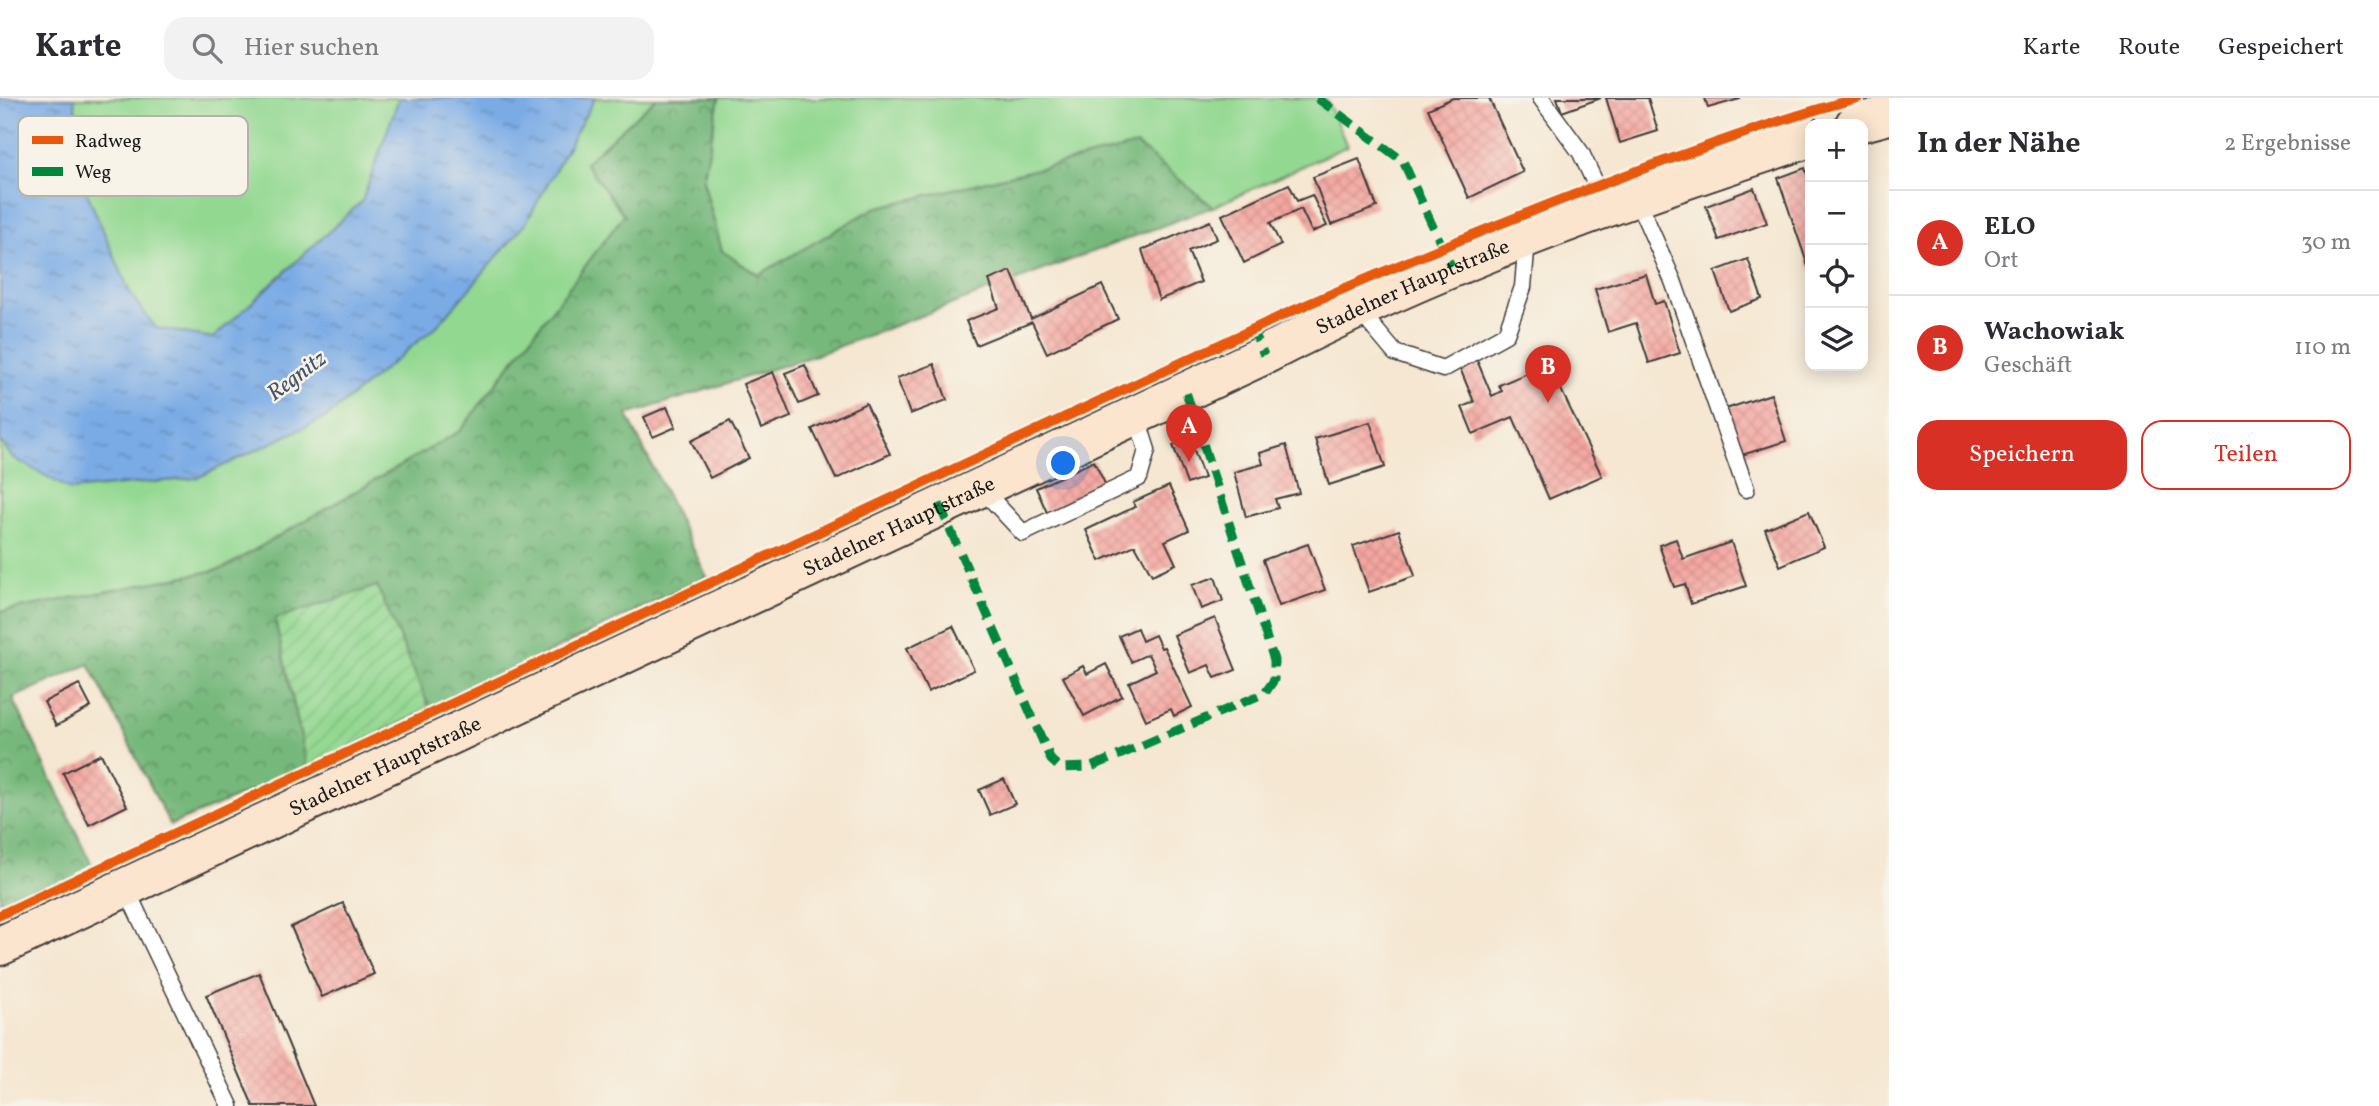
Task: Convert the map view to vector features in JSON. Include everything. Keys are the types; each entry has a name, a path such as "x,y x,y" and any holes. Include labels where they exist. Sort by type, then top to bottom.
{"main road":[{"path":"1868,121 1889,115"},
{"name":"Stadelner Hauptstraße","path":"0,946 1264,355 1357,307 1620,200 1805,140"}],"lane":[{"path":"1541,98 1620,200 1674,281 1746,489"},
{"path":"1357,307 1395,354 1443,369 1506,334 1523,287 1527,237"},
{"path":"979,486 1023,533 1139,478 1147,450 1136,415"},
{"path":"125,887 230,1106"}],"green space":[{"path":"0,98 656,98 585,163 624,215 460,431 222,569 0,612"},
{"path":"656,98 719,98 703,181 722,251 758,275 875,208 1137,145 1213,207 813,356 627,415 707,577 430,709 377,586 275,619 308,768 170,825 89,664 13,698 102,887 0,931 0,612 222,569 460,431 624,215 585,163"},
{"path":"719,98 1326,98 1347,146 1213,207 1137,145 875,208 758,275 722,251 703,180"},
{"path":"377,586 430,709 308,768 275,619"}],"water":[{"name":"Regnitz","path":"0,98 74,98 76,116 18,116 18,196 88,196 131,295 156,328 213,338 362,201 399,98 595,98 526,223 439,324 327,417 197,478 71,490 12,457 0,441"}],"building":[{"path":"1453,98 1489,98 1523,172 1469,198 1428,109"},
{"path":"1557,98 1601,98 1562,112"},
{"path":"1606,98 1648,98 1658,131 1620,143"},
{"path":"1705,98 1740,98 1740,99 1708,108"},
{"path":"1359,159 1377,207 1331,225 1313,177"},
{"path":"1805,168 1805,257 1778,178"},
{"path":"1289,184 1297,201 1312,195 1327,226 1312,232 1301,209 1270,223 1281,245 1244,263 1222,215"},
{"path":"1754,188 1767,223 1719,240 1706,206"},
{"path":"1210,221 1217,239 1188,251 1201,282 1159,300 1142,250"},
{"path":"1748,259 1762,299 1729,311 1715,271"},
{"path":"1011,271 1031,319 1102,285 1118,319 1047,353 1032,322 976,345 966,321 999,308 989,280"},
{"path":"1646,274 1655,304 1664,301 1680,353 1649,363 1636,323 1608,332 1595,289"},
{"path":"1476,358 1492,396 1502,391 1499,385 1549,364 1602,476 1549,499 1513,417 1473,434 1462,407 1474,402 1459,366"},
{"path":"934,364 947,400 910,414 897,378"},
{"path":"805,365 818,396 799,404 785,373"},
{"path":"773,372 791,417 761,429 743,384"},
{"path":"1771,394 1786,441 1742,455 1726,409"},
{"path":"866,403 890,454 836,479 812,429"},
{"path":"667,407 676,427 653,437 644,417"},
{"path":"730,421 749,458 710,478 691,441"},
{"path":"1370,422 1385,467 1329,485 1315,439"},
{"path":"1190,439 1204,478 1187,484 1173,445"},
{"path":"1286,445 1299,493 1275,499 1278,508 1246,517 1234,472 1263,464 1260,453"},
{"path":"1094,461 1108,490 1049,517 1036,488"},
{"path":"1169,486 1189,530 1165,541 1176,564 1152,575 1135,545 1100,561 1086,530 1135,507 1133,502"},
{"path":"1809,511 1824,547 1780,566 1765,529"},
{"path":"1399,530 1415,576 1369,592 1353,546"},
{"path":"1676,539 1683,559 1731,542 1746,586 1691,604 1685,584 1674,587 1659,545"},
{"path":"1308,544 1325,590 1279,606 1263,560"},
{"path":"1215,577 1223,601 1201,609 1192,585"},
{"path":"1215,618 1236,670 1215,678 1209,665 1190,673 1174,635"},
{"path":"953,626 974,670 928,692 907,648"},
{"path":"1137,628 1142,641 1155,635 1161,648 1164,647 1192,707 1174,716 1171,709 1146,720 1129,683 1156,670 1148,654 1131,662 1119,636"},
{"path":"1106,664 1122,696 1084,716 1063,677 1083,666 1087,674"},
{"path":"79,684 91,707 56,726 44,702"},
{"path":"101,754 127,806 89,825 63,773"},
{"path":"1004,779 1015,804 990,815 979,790"},
{"path":"343,903 374,974 322,997 291,927"},
{"path":"259,973 314,1106 253,1106 206,995"}],"marked path":[{"path":"1317,98 1403,161 1451,266"},
{"path":"1249,331 1253,329 1264,355"},
{"path":"939,504 1051,760 1060,768 1091,767 1265,693 1274,680 1274,660 1186,392"}],"cycle path":[{"path":"0,915 1292,311 1610,181 1756,129 1858,98"}],"place":[{"name":"Wachowiak","path":"1548,403"},
{"name":"ELO","path":"1189,462"}]}
